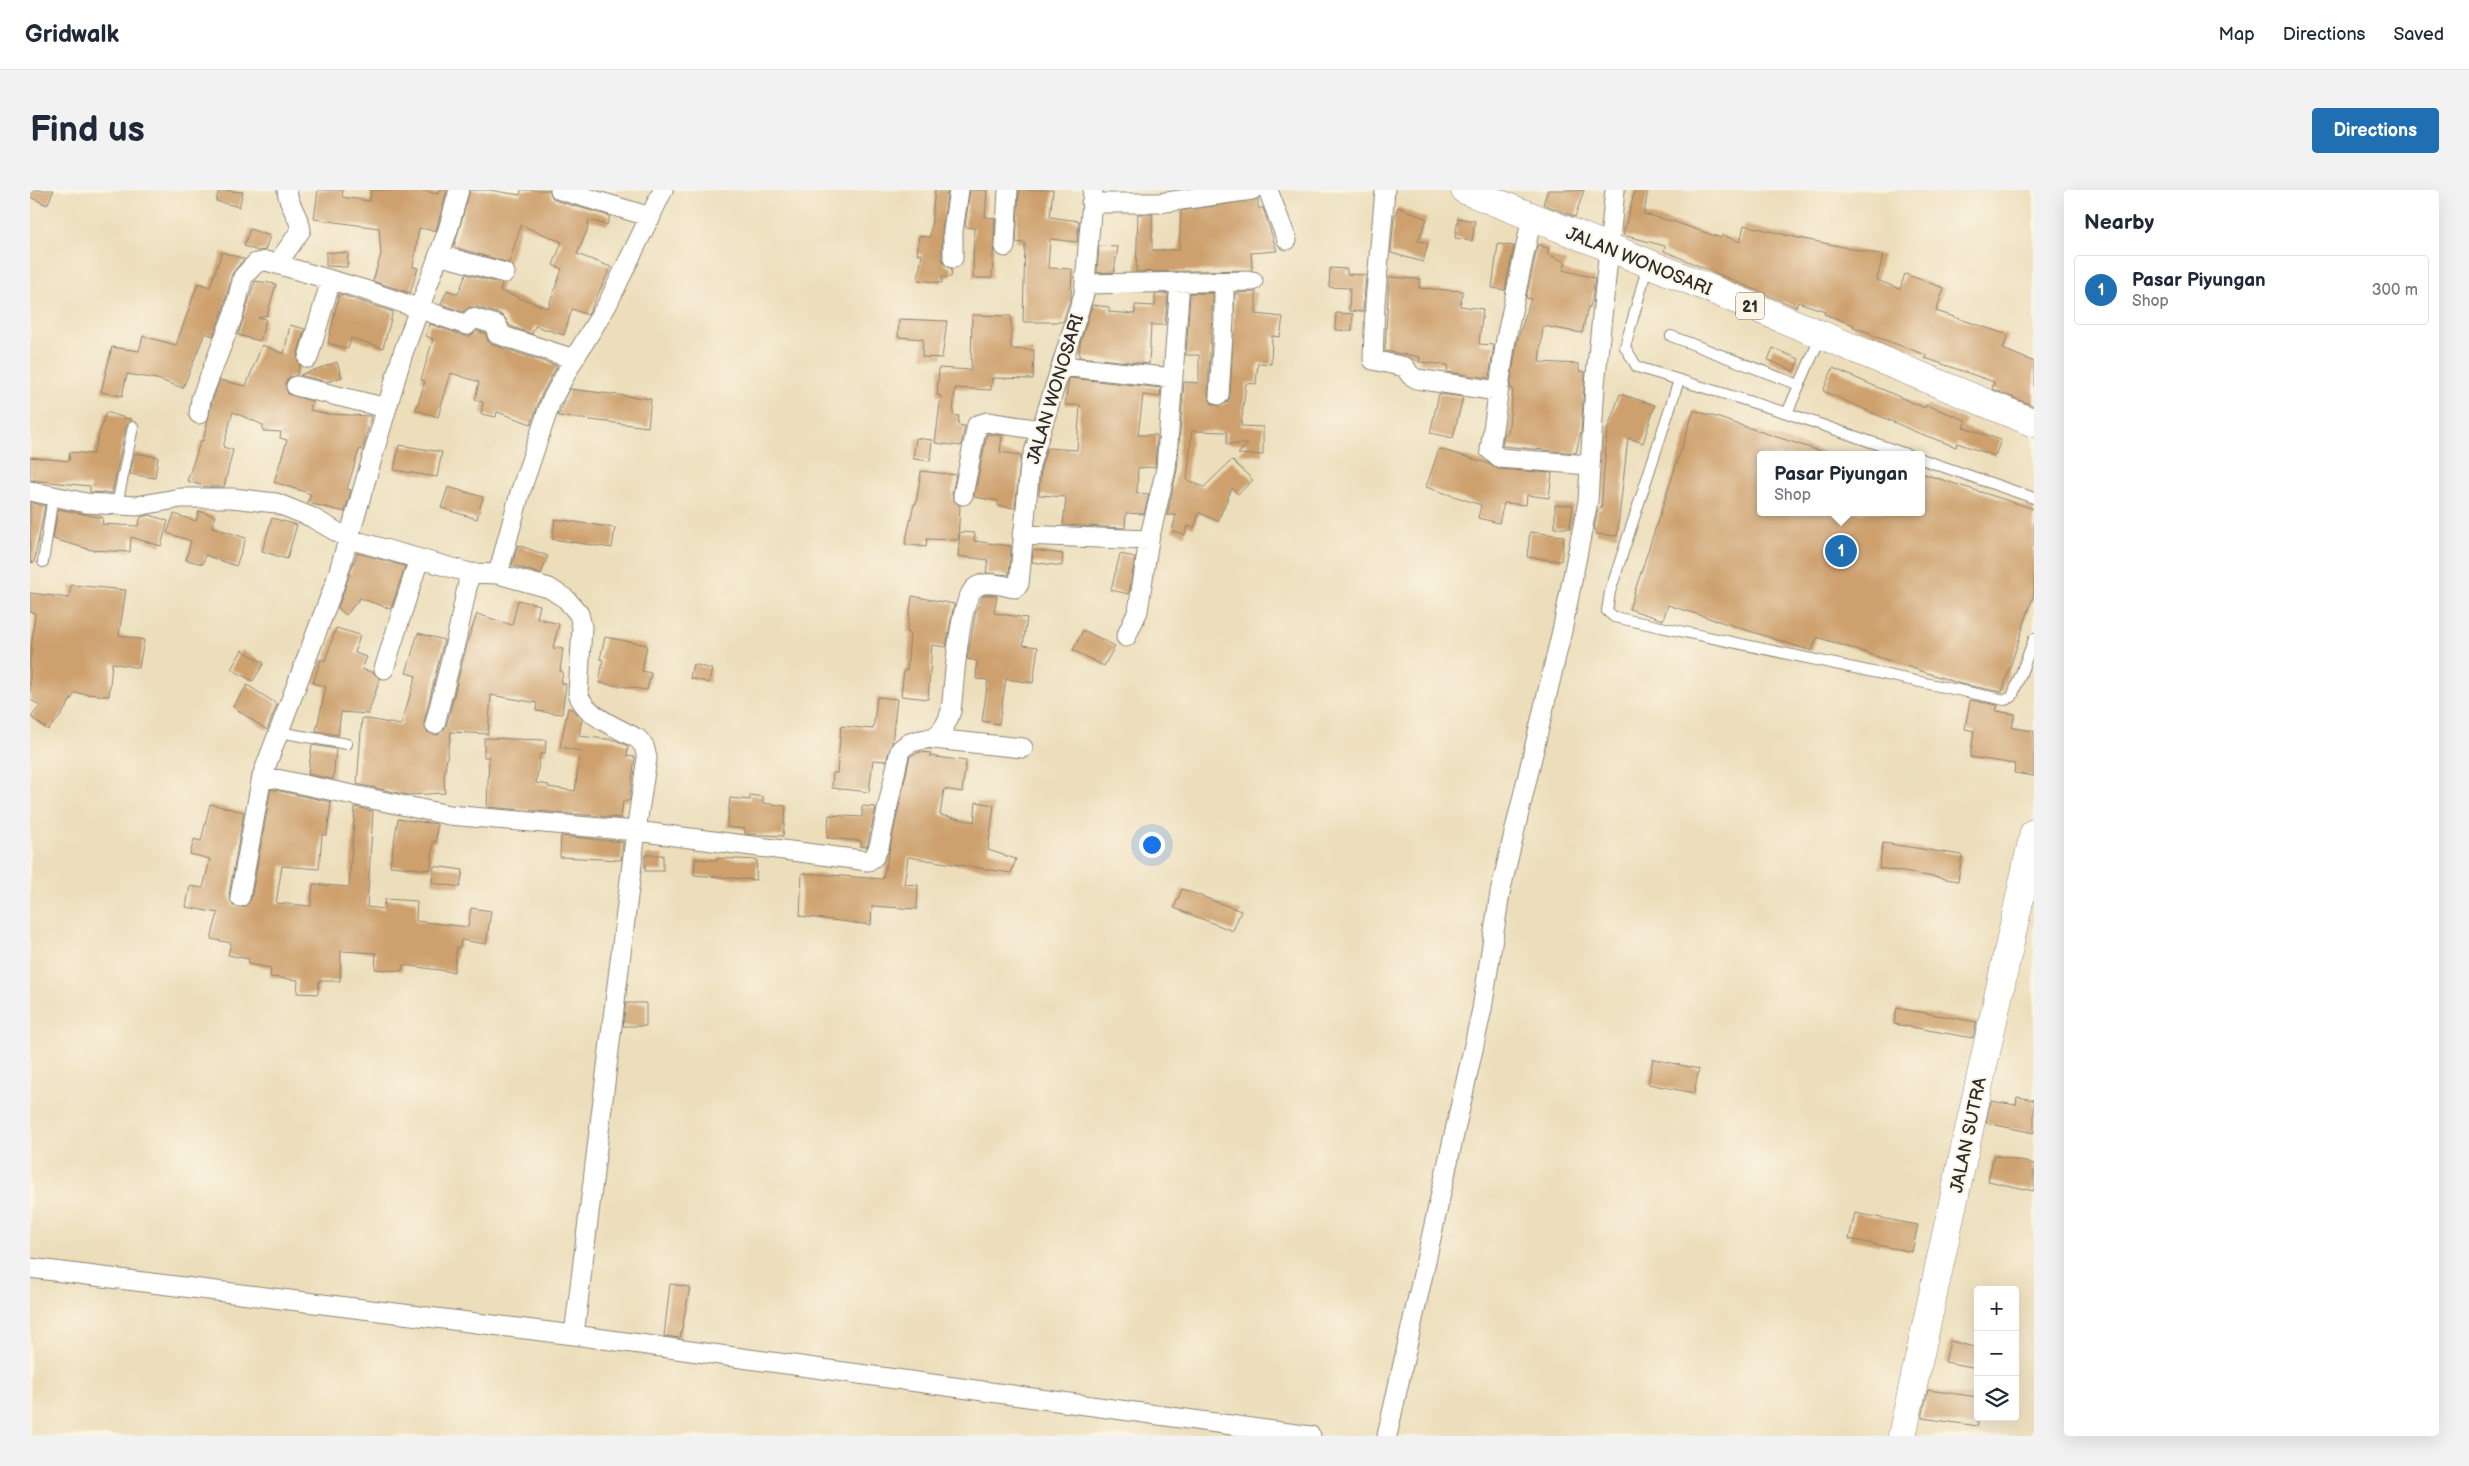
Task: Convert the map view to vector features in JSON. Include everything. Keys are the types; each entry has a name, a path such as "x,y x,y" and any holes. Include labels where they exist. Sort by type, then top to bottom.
{"main road":[{"name":"JALAN WONOSARI","path":"1465,190 1610,250 1648,263 2034,423"},
{"name":"JALAN SUTRA","path":"1902,1436 2034,833"}],"street":[{"path":"278,264 301,230 300,222 287,201 287,190"},
{"path":"240,897 262,776 336,581 387,408 459,190"},
{"path":"560,190 650,217"},
{"path":"498,574 520,493 552,401 574,358 606,305 663,190"},
{"path":"953,258 953,231 959,190"},
{"path":"1005,247 1008,190"},
{"path":"1092,197 1159,203 1252,190"},
{"path":"1268,190 1287,240"},
{"path":"1385,190 1375,303 1375,362 1405,367 1410,375 1417,378 1497,391"},
{"path":"1386,1436 1482,1009 1500,892 1562,631 1588,501 1595,385 1616,190"},
{"name":"JALAN WONOSARI","path":"933,739 946,726 951,711 963,612 970,594 976,587 984,584 1017,586 1021,579 1022,535 1030,465 1084,294 1092,197"},
{"path":"1532,217 1523,251 1489,445 1493,454 1499,458 1589,465"},
{"path":"439,255 505,273"},
{"path":"199,414 201,399 234,313 243,277 256,263 266,261 331,280 467,325 473,318 497,325 499,329 497,334 574,358"},
{"path":"308,358 331,280"},
{"path":"1084,284 1253,280"},
{"path":"1126,637 1138,611 1149,540 1166,469 1180,282"},
{"path":"1218,395 1224,319 1224,282"},
{"path":"1062,366 1173,378"},
{"path":"296,386 387,408"},
{"path":"963,495 977,425 986,422 1041,430"},
{"path":"30,491 86,503 137,506 181,498 232,498 276,503 312,517 349,539 470,573 498,574 549,588 566,600 579,614 582,627 578,693 580,702 588,710 638,739 644,746 647,758 636,831 574,1335"},
{"path":"1022,535 1149,540"},
{"path":"384,669 420,559"},
{"path":"435,724 457,636 470,573"},
{"path":"262,776 449,815 636,831 868,862 874,857 879,847 900,750 910,743 933,739 1023,748"},
{"path":"30,1268 574,1335 1283,1434 1311,1436"}],"lane":[{"path":"1648,263 1625,347 1637,367 1787,413 1897,451"},
{"path":"1671,336 1799,385"},
{"path":"1787,413 1821,336"},
{"path":"1679,380 1610,592 1607,611 1614,617 2004,700 2012,698 2034,639"},
{"path":"117,505 133,427"},
{"path":"1925,460 2034,498"},
{"path":"43,562 53,496"},
{"path":"278,732 347,744"}],"building":[{"path":"30,190 54,190 47,205 30,197"},
{"path":"219,190 243,192 239,207 216,201"},
{"path":"318,190 343,190 342,197 370,201 371,190 421,190 438,194 438,190 447,190 436,231 419,228 413,267 418,268 410,293 373,281 381,254 379,228 314,219"},
{"path":"470,190 489,190 520,195 521,190 549,190 552,197 557,201 610,216 607,225 589,220 587,231 577,254 611,267 588,315 572,309 564,335 535,326 532,334 510,326 500,314 476,307 469,307 463,312 441,304 447,290 458,294 466,274 502,284 500,291 548,308 562,269 553,265 562,242 521,225 509,263 454,247"},
{"path":"935,190 948,190 942,230 942,258 944,264 952,269 951,277 942,277 942,283 918,280 922,254 917,254 919,236 930,237"},
{"path":"970,190 987,190 985,217 995,218 992,278 973,278 974,228 965,227"},
{"path":"1019,190 1053,190 1050,217 1079,221 1077,242 1050,239 1048,268 1072,269 1071,297 1063,322 1023,322 1025,243 1016,242"},
{"path":"1548,190 1584,190 1575,217 1543,204"},
{"path":"1635,190 1648,190 1644,214 1675,222 1721,238 1722,235 1740,242 1744,225 1883,255 1877,280 1900,289 1905,274 1944,288 1936,311 2008,335 2003,349 2034,362 2034,406 1992,389 1994,382 1925,358 1926,355 1871,335 1871,333 1853,327 1854,325 1824,314 1825,311 1798,302 1796,307 1664,251 1665,246 1623,235"},
{"path":"1258,199 1258,208 1263,208 1277,251 1251,253 1252,270 1136,272 1138,214 1152,214 1152,250 1179,250 1181,211"},
{"path":"1398,207 1427,219 1418,241 1428,243 1423,262 1391,253 1394,217"},
{"path":"1458,218 1475,221 1472,241 1455,238"},
{"path":"250,229 270,236 265,250 258,251 244,246"},
{"path":"1498,244 1514,246 1505,290 1492,288"},
{"path":"1538,244 1549,249 1547,254 1566,262 1563,270 1595,278 1592,300 1590,307 1588,307 1582,333 1543,326 1539,362 1579,364 1579,371 1585,372 1581,432 1576,453 1502,446 1504,434 1508,434 1513,389 1510,388 1517,341 1531,299 1526,298"},
{"path":"1099,246 1118,247 1114,272 1097,273"},
{"path":"222,252 244,259 232,274 223,310 213,336 205,333 183,388 157,379 127,374 122,396 101,392 112,347 139,351 143,336 176,345 198,283 210,287"},
{"path":"326,252 348,253 347,267 326,266"},
{"path":"1330,268 1347,269 1347,274 1366,275 1363,312 1349,311 1350,288 1329,287"},
{"path":"1389,277 1420,279 1419,288 1463,291 1460,306 1483,309 1479,344 1494,345 1489,378 1447,372 1448,365 1419,362 1420,357 1385,351"},
{"path":"255,281 276,284 267,315 258,318 266,319 260,341 238,335"},
{"path":"1256,292 1256,314 1283,317 1280,337 1272,336 1271,364 1258,363 1256,384 1246,383 1241,426 1263,427 1263,455 1238,454 1248,444 1227,444 1227,432 1192,431 1187,480 1204,487 1232,460 1253,480 1238,494 1232,488 1218,521 1199,513 1194,528 1187,526 1185,535 1172,531 1176,515 1167,515 1177,470 1184,382 1199,383 1199,355 1186,355 1190,293 1213,293 1208,395 1212,404 1219,406 1228,402 1230,396 1235,293"},
{"path":"339,294 393,312 383,348 351,338 348,349 328,343"},
{"path":"1155,294 1168,294 1165,325 1151,325 1149,364 1079,357 1080,344 1092,305 1109,307 1109,312 1135,314 1135,305 1155,306"},
{"path":"1336,313 1353,314 1352,331 1335,330"},
{"path":"972,315 1011,316 1011,349 1034,350 1033,379 992,378 991,390 955,388 953,415 959,416 958,425 965,426 961,446 935,443 941,396 937,395 939,368 971,370"},
{"path":"899,319 947,321 942,358 922,357 923,339 898,337"},
{"path":"430,324 464,336 470,336 477,331 486,334 488,341 494,345 557,366 541,396 531,424 497,412 496,417 481,414 483,402 475,400 479,382 451,373 438,417 416,410 425,381 421,380 433,339 426,336"},
{"path":"290,325 305,329 297,355 300,365 297,375 288,378 285,383 288,394 312,401 310,410 327,414 371,416 363,449 359,450 347,489 351,490 345,512 308,503 311,494 274,482 287,440 280,438 281,432 263,431 263,425 233,412 223,447 233,450 224,487 207,487 187,481 201,440 203,441 212,402 220,380 246,386 262,345 284,354"},
{"path":"1773,348 1799,359 1794,371 1768,360"},
{"path":"337,362 342,377 327,382 300,375"},
{"path":"1833,368 1925,408 1926,405 1966,420 1963,427 2001,440 1995,456 1957,443 1956,447 1916,432 1823,391"},
{"path":"1069,378 1161,388 1160,397 1143,395 1138,435 1157,435 1155,467 1138,468 1137,493 1149,494 1144,514 1126,513 1125,528 1063,525 1066,497 1039,495 1041,467 1047,448 1077,450 1080,405 1065,405"},
{"path":"570,389 651,399 648,427 558,416"},
{"path":"1439,394 1463,397 1453,438 1430,433"},
{"path":"1620,394 1655,405 1643,443 1628,438 1617,536 1596,534 1596,529 1594,529 1598,509 1601,509 1607,431"},
{"path":"1694,410 1820,451 1757,451 1757,516 1925,516 1925,474 2034,509 2034,594 2002,692 1961,684 1817,637 1812,651 1668,605 1663,620 1629,609"},
{"path":"106,412 132,420 126,426 112,493 90,492 90,486 30,480 30,457 69,461 70,452 93,454"},
{"path":"987,434 1002,436 1000,452 1021,455 1015,508 998,506 998,501 974,497"},
{"path":"916,438 932,440 930,461 913,459"},
{"path":"399,445 442,452 437,477 394,470"},
{"path":"1439,449 1487,463 1498,469 1552,473 1549,498 1527,495 1526,505 1504,503 1499,523 1478,518 1481,505 1426,487"},
{"path":"135,453 158,457 155,478 130,474"},
{"path":"921,471 956,475 952,493 953,499 960,506 958,540 927,539 926,547 905,544 914,504 916,504"},
{"path":"448,487 483,497 477,519 441,508"},
{"path":"30,502 45,506 34,563 30,562"},
{"path":"1555,505 1573,505 1570,528 1555,528"},
{"path":"58,509 103,518 102,524 138,526 141,517 150,515 168,521 161,546 131,537 130,552 92,550 53,539"},
{"path":"199,511 215,516 212,527 246,538 236,566 205,555 203,564 186,560 191,541 167,533 174,514 196,521"},
{"path":"272,518 297,525 287,559 262,551"},
{"path":"555,519 615,528 612,548 552,539"},
{"path":"960,532 975,533 974,541 1011,546 1009,575 986,573 988,560 958,556"},
{"path":"1530,532 1564,536 1561,561 1527,557"},
{"path":"518,545 548,556 541,574 512,565"},
{"path":"1033,550 1063,554 1062,566 1032,562"},
{"path":"357,553 405,566 391,609 360,598 346,615 338,608"},
{"path":"1120,554 1135,557 1129,594 1111,590"},
{"path":"71,585 126,590 119,635 144,640 139,668 112,663 109,696 75,693 60,717 48,730 31,717 40,706 30,699 30,662 35,613 30,612 30,593 69,598"},
{"path":"912,596 954,604 946,647 932,645 928,699 901,696 904,670 907,670 910,633 907,632"},
{"path":"983,596 997,596 994,613 1027,618 1023,645 1038,647 1033,683 1006,679 999,724 982,721 988,680 976,679 977,661 967,659 976,611"},
{"path":"518,600 540,605 537,618 559,624 553,648 563,649 560,671 563,672 561,683 566,684 562,714 536,711 537,703 491,695 488,734 451,732 444,777 445,793 408,795 357,784 362,718 401,725 416,676 406,673 418,633 444,640 424,722 427,732 438,735 446,727 468,640 477,614 512,625"},
{"path":"336,628 360,635 355,653 367,657 362,669 374,673 380,679 368,714 341,712 338,735 316,731 326,687 313,683 321,659 325,661"},
{"path":"1083,630 1115,646 1104,666 1073,650"},
{"path":"605,637 647,645 642,671 651,673 647,690 599,683 603,660 600,659"},
{"path":"242,650 264,663 253,681 231,669"},
{"path":"693,664 712,669 709,683 690,678"},
{"path":"247,685 277,704 267,730 233,707"},
{"path":"877,697 897,699 892,743 886,761 873,760 869,792 832,788 833,773 837,773 841,726 873,729"},
{"path":"1970,700 1998,705 1996,711 2015,714 2012,728 2034,731 2034,776 2014,773 2015,764 1970,757 1974,731 1965,729"},
{"path":"568,708 573,709 582,719 579,736 615,740 628,746 627,756 635,757 629,801 623,801 621,818 487,807 489,757 484,757 484,738 546,740 545,754 540,754 536,783 549,785 548,787 575,791 580,751 560,747"},
{"path":"312,745 336,749 333,779 308,774"},
{"path":"920,752 931,753 930,756 966,761 962,792 944,789 940,815 974,822 976,802 994,805 988,850 1016,859 1011,873 908,857 904,884 918,885 917,909 872,906 871,925 800,916 802,873 883,879 910,756"},
{"path":"271,789 331,802 327,835 322,835 319,869 282,866 276,903 311,906 313,884 349,887 355,807 373,811 367,907 384,909 385,899 417,901 416,921 468,927 471,908 491,911 486,944 461,940 460,948 457,947 454,972 403,965 402,971 375,969 376,953 341,951 340,981 319,981 318,994 297,993 298,980 270,977 271,968 248,964 249,959 228,955 231,943 211,939 218,913 186,907 190,886 203,888 210,859 190,854 194,839 201,841 210,804 244,812 229,895 233,906 244,907 251,899"},
{"path":"750,795 763,797 763,803 786,806 783,836 745,834 745,829 727,827 730,798 750,800"},
{"path":"862,806 876,807 867,847 861,846 861,841 827,838 829,815 862,817"},
{"path":"398,819 437,824 436,842 433,842 431,870 390,866"},
{"path":"561,836 623,842 621,860 560,857"},
{"path":"1883,843 1962,855 1958,881 1879,868"},
{"path":"645,855 663,855 663,871 645,871"},
{"path":"718,858 757,860 756,880 694,875 695,859 718,860"},
{"path":"434,866 463,870 460,887 432,883"},
{"path":"1182,889 1241,911 1233,931 1174,908"},
{"path":"626,1003 646,1003 646,1026 623,1026"},
{"path":"1897,1008 1977,1022 1973,1038 1894,1024"},
{"path":"1653,1059 1699,1069 1694,1093 1648,1084"},
{"path":"2017,1097 2034,1100 2034,1133 1986,1123 1991,1101 2016,1105"},
{"path":"1994,1155 2034,1164 2034,1191 1988,1181"},
{"path":"1855,1213 1918,1225 1912,1252 1849,1239"},
{"path":"670,1284 690,1287 680,1338 664,1336"},
{"path":"1950,1341 1974,1347 1974,1367 1945,1362"},
{"path":"1928,1390 1974,1396 1974,1421 1978,1421 1978,1426 1922,1418"}],"place":[{"name":"Pasar Piyungan","path":"1841,551"}]}
